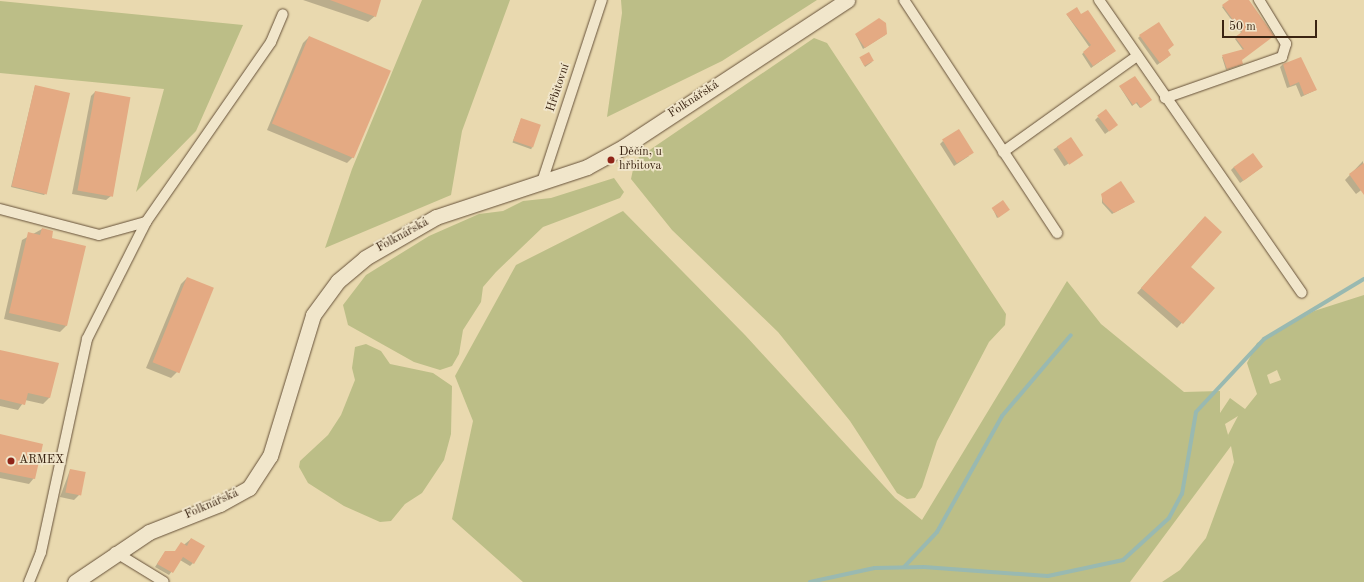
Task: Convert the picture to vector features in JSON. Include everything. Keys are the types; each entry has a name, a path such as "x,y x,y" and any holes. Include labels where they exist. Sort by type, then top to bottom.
{"street":[{"name":"Hřbitovní","path":"541,184 602,0"},
{"name":"Folknářská","path":"75,582 115,552 148,532 220,504 250,488 270,456 308,326 328,293 349,271 394,239 436,218 541,184 587,166 625,146 847,0"},
{"path":"904,0 1057,233"},
{"path":"1099,0 1165,98 1302,293"},
{"path":"1165,98 1282,57 1286,44 1259,0"},
{"path":"29,582 41,552 87,339 146,222 271,42 283,14"},
{"path":"1003,152 1137,56"},
{"path":"0,209 99,235 146,222"},
{"path":"115,552 164,582"}],"green space":[{"path":"422,0 510,0 462,131 451,195 325,248 352,169"},
{"path":"621,0 817,0 722,61 607,117 622,13"},
{"path":"0,1 243,25 196,131 136,192 164,89 0,73"},
{"path":"814,38 827,43 1006,314 1005,325 989,342 937,441 922,487 915,498 907,499 897,493 850,421 778,332 672,230 631,179 635,160"},
{"path":"614,178 624,192 620,198 543,227 496,272 483,287 481,302 463,330 459,354 452,366 440,370 414,362 348,325 343,305 366,275 429,236 479,214 503,211 523,201 551,198"},
{"path":"623,211 745,335 895,498 922,520 1067,281 1101,324 1184,392 1220,391 1220,413 1230,398 1245,409 1257,394 1247,363 1257,343 1314,311 1364,295 1364,582 1162,582 1180,570 1206,538 1234,462 1231,446 1130,582 523,582 452,519 473,421 455,376 516,265","holes":["1277,370 1281,380 1270,384 1267,375","1238,416 1228,435 1225,424"]},
{"path":"366,344 381,351 390,364 433,373 452,386 451,434 444,460 422,493 405,504 391,521 380,522 344,506 308,483 299,467 300,461 328,435 341,415 355,380 352,368 355,347"}],"building":[{"path":"330,0 381,0 376,17"},
{"path":"1229,0 1249,0 1274,36 1242,60 1243,64 1227,69 1222,55 1244,49 1235,37 1242,32 1222,5"},
{"path":"1077,7 1081,14 1088,10 1116,51 1093,66 1083,52 1091,45 1066,14"},
{"path":"879,18 886,23 887,34 865,48 855,34"},
{"path":"1159,22 1174,45 1168,50 1171,55 1160,63 1139,35"},
{"path":"309,36 391,71 354,158 272,123"},
{"path":"869,52 874,61 864,66 859,57"},
{"path":"1301,57 1317,90 1304,95 1299,82 1290,86 1283,64"},
{"path":"1135,76 1152,100 1141,108 1137,102 1133,105 1119,86"},
{"path":"35,85 70,93 47,194 12,186"},
{"path":"95,91 130,97 113,197 77,190"},
{"path":"1106,109 1118,125 1109,132 1097,116"},
{"path":"521,118 541,125 533,148 513,141"},
{"path":"959,129 974,153 957,163 942,140"},
{"path":"1071,137 1083,155 1069,165 1057,147"},
{"path":"1253,153 1263,167 1244,181 1234,167"},
{"path":"1364,163 1364,195 1349,174"},
{"path":"1121,181 1135,202 1114,213 1103,202 1101,194"},
{"path":"1003,200 1010,210 998,218 992,208"},
{"path":"1205,216 1222,232 1191,267 1215,288 1183,324 1141,288"},
{"path":"42,228 53,231 52,238 86,246 67,326 9,313 28,232 40,235"},
{"path":"187,277 214,288 179,373 153,362"},
{"path":"0,350 59,363 50,398 28,393 25,405 0,399"},
{"path":"0,434 43,444 35,479 0,472"},
{"path":"70,469 86,472 81,496 65,493"},
{"path":"191,538 205,546 194,564 183,557 173,573 157,564 165,551 175,551 181,542 187,546"}],"waterway":[{"path":"810,582 875,568 924,567 1048,576 1123,560 1169,518 1182,494 1196,412 1264,339 1364,279"},
{"path":"904,567 937,532 1002,416 1071,335"}],"place":[{"name":"Děčín, u hřbitova","path":"611,160"},
{"name":"ARMEX","path":"11,461"}]}
